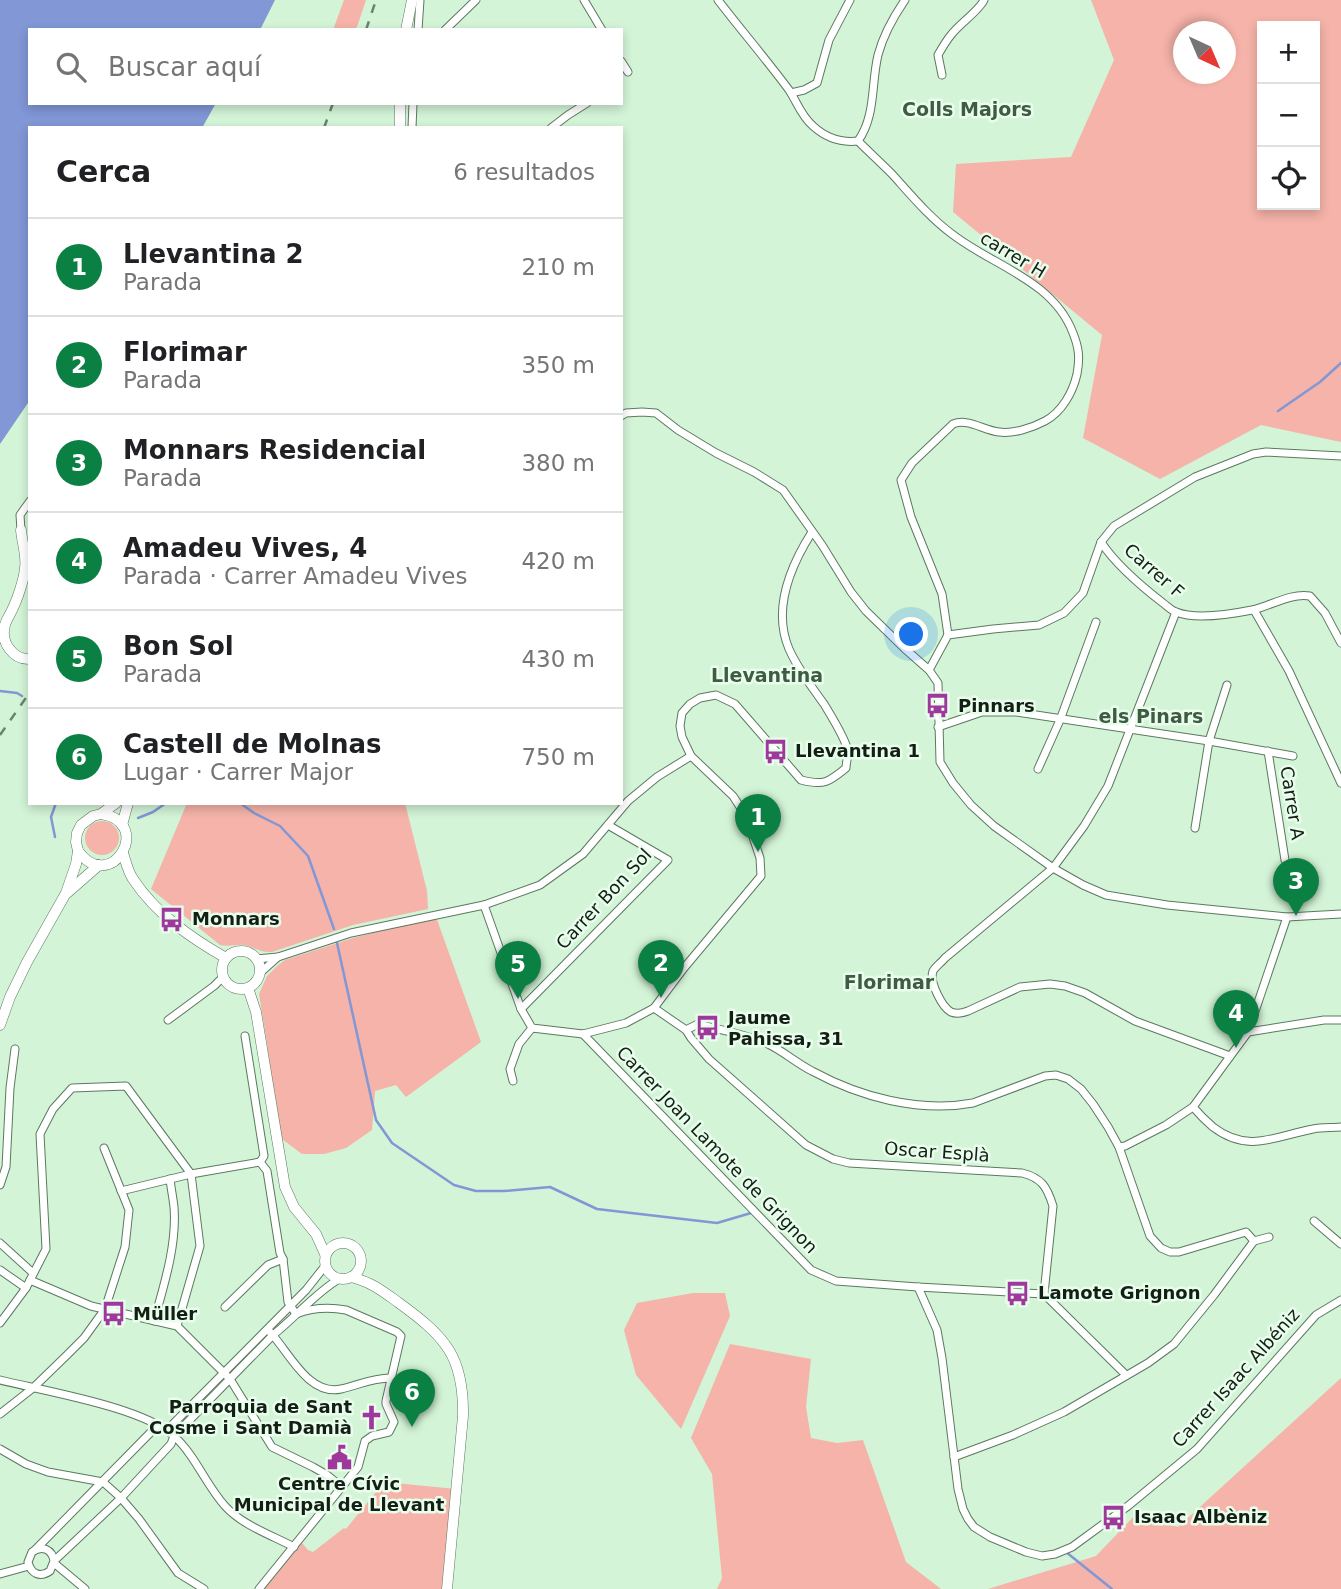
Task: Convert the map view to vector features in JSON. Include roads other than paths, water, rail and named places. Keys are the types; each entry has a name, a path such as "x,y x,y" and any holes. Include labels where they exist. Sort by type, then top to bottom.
{"street":[{"path":"406,28 412,0"},
{"path":"418,28 419,0"},
{"path":"447,28 476,0"},
{"path":"584,0 601,28"},
{"path":"718,0 790,93 801,113 814,127 840,141 858,141 866,130 878,54 905,0"},
{"path":"790,93 817,83 829,40 850,0"},
{"path":"942,75 938,55 950,35 971,13 981,7 984,0"},
{"path":"623,64 628,72"},
{"path":"400,105 400,126"},
{"path":"412,126 413,105"},
{"path":"554,126 584,105"},
{"name":"carrer H","path":"858,141 930,216 951,234 1047,295 1069,322 1080,354 1069,396 1058,411 1045,421 1002,433 969,423 953,424 912,463 901,481 911,517 942,594 948,635"},
{"path":"623,415 642,412 656,414 716,453 783,490 866,611 929,670 938,683 940,762 953,783 993,826 1053,868 1106,895 1167,905 1287,917 1341,914"},
{"path":"929,670 948,635 1039,625 1064,613 1083,593 1101,542 1115,526 1195,477 1266,452 1341,456"},
{"path":"28,504 20,514 25,567 4,633 5,642 11,651 17,657 28,660"},
{"path":"533,1028 583,1034 626,1023 654,1008 761,876 760,858 739,803 691,756 682,737 682,713 690,704 700,698 716,695 736,704 802,780 815,783 832,780 846,768 848,750 832,716 802,672 782,626 790,572 812,532"},
{"name":"Carrer F","path":"1101,542 1147,590 1176,612 1209,616 1254,610 1282,599 1310,596 1325,613 1341,643"},
{"path":"1254,610 1289,671 1341,783"},
{"path":"1176,612 1103,796 1053,868 933,971 934,987 942,1003 952,1013 961,1013 1020,987 1050,984 1065,986 1084,993 1135,1021 1230,1056"},
{"path":"1038,769 1060,720 1096,622"},
{"path":"1195,828 1209,741 1227,685"},
{"path":"938,727 982,712 1016,712 1293,756"},
{"name":"Carrer A","path":"1268,751 1285,860"},
{"path":"256,959 278,957 351,933 484,905 540,886 583,854 628,801 657,777 691,756"},
{"path":"113,805 81,825 77,833 78,851 90,863 104,864 131,877"},
{"path":"122,825 127,805"},
{"path":"66,893 104,864 117,860 123,853 126,834 122,825 115,818 101,814"},
{"name":"Carrer Bon Sol","path":"521,1009 668,860 608,825"},
{"path":"0,1025 27,962 66,893 78,851"},
{"path":"123,853 131,877 160,911 178,927 226,958"},
{"path":"484,905 521,1009 533,1028"},
{"path":"1119,1147 1166,1125 1193,1107 1248,1032 1287,917"},
{"path":"260,974 256,959 241,951 226,958 222,967 223,977 231,986 236,989 248,988 278,957"},
{"path":"168,1020 223,977"},
{"path":"248,988 256,1012 285,1187 294,1207 316,1234 326,1254"},
{"name":"Oscar Esplà","path":"654,1008 686,1030 709,1059 806,1145 833,1159 849,1163 1022,1173 1043,1183 1053,1206 1044,1294"},
{"path":"1248,1032 1324,1020 1341,1020"},
{"path":"686,1030 698,1024 765,1043 810,1071 841,1085 873,1097 899,1102 962,1105 1045,1076 1056,1075 1068,1079 1081,1089 1108,1127 1119,1147 1150,1236 1161,1248 1179,1252 1246,1232 1254,1241"},
{"path":"513,1081 510,1069 519,1044 533,1028"},
{"name":"Carrer Joan Lamote de Grignon","path":"583,1034 811,1270 836,1280 1044,1294"},
{"path":"121,1191 191,1174 260,1162 264,1156 245,1037"},
{"path":"0,1185 6,1167 15,1049"},
{"path":"0,1323 26,1289 47,1249 40,1134 53,1109 72,1088 126,1086 191,1174 200,1246 177,1326"},
{"path":"1193,1107 1223,1134 1253,1143 1315,1128 1341,1127"},
{"path":"0,1414 33,1388 83,1338 105,1309 125,1247 129,1210 104,1147"},
{"path":"260,1162 267,1171 290,1306 296,1314"},
{"path":"154,1321 167,1275 173,1237 174,1209 170,1179"},
{"path":"1314,1221 1341,1244"},
{"path":"316,1234 339,1242"},
{"path":"954,1457 1064,1412 1149,1363 1174,1344 1254,1241 1269,1237"},
{"path":"370,1283 359,1251 345,1242 333,1244 326,1254 325,1266 306,1290 171,1426 151,1433 35,1550 28,1559 29,1566 34,1573 50,1571 54,1562 121,1497 171,1444 174,1436 273,1335 324,1288 339,1279 351,1277 370,1283 423,1320 448,1348 461,1379 463,1416 447,1589"},
{"path":"0,1243 32,1277 91,1306 177,1326 230,1379 272,1447 327,1475 342,1487"},
{"path":"225,1307 268,1265 283,1259"},
{"path":"351,1277 361,1263"},
{"path":"325,1266 339,1279"},
{"path":"0,1270 26,1289"},
{"name":"Carrer Isaac Albéniz","path":"918,1287 937,1330 943,1358 958,1489 963,1509 974,1527 990,1537 1042,1556 1072,1547 1129,1506 1197,1449 1316,1315 1341,1300"},
{"path":"1044,1294 1126,1376"},
{"path":"259,1589 358,1467 365,1441 372,1436 389,1432 394,1422 386,1404 401,1336 337,1308 308,1310 296,1314"},
{"path":"266,1328 312,1382 327,1389 337,1390 377,1378 390,1378"},
{"path":"0,1380 108,1406 163,1428 174,1436 224,1505 238,1518 294,1547"},
{"path":"0,1448 26,1464 48,1472 103,1482 121,1497 178,1573 204,1589"},
{"path":"35,1550 48,1550 54,1562 85,1589"},
{"path":"0,1574 29,1566"}],"water":[{"path":"0,0 275,0 261,28 28,28 28,105 215,105 203,126 28,126 28,403 0,444"}],"waterway":[{"path":"1278,411 1320,382 1341,363"},
{"path":"0,691 22,696"},
{"path":"55,805 51,817 55,837"},
{"path":"138,818 163,805"},
{"path":"243,805 280,826 308,856 334,929"},
{"path":"337,943 376,1120 392,1143 454,1185 476,1191 550,1187 597,1209 717,1223 751,1213"},
{"path":"1066,1552 1112,1589"}],"railway":[{"path":"367,28 376,0"},
{"path":"325,126 332,105"},
{"path":"0,735 28,695"}],"place":[{"name":"Pinnars","path":"938,706"},
{"name":"Llevantina 1","path":"775,751"},
{"name":"Llevantina 2","path":"758,852"},
{"name":"Monnars Residencial","path":"1296,916"},
{"name":"Monnars","path":"172,919"},
{"name":"Florimar","path":"661,998"},
{"name":"Bon Sol","path":"518,999"},
{"name":"Jaume Pahissa, 31","path":"708,1028"},
{"name":"Amadeu Vives, 4","path":"1236,1048"},
{"name":"Lamote Grignon","path":"1018,1293"},
{"name":"Müller","path":"113,1314"},
{"name":"Parroquia de Sant Cosme i Sant Damià","path":"372,1417"},
{"name":"Castell de Molnas","path":"412,1427"},
{"name":"Centre Cívic Municipal de Llevant","path":"339,1457"},
{"name":"Isaac Albèniz","path":"1114,1517"}],"district":[{"name":"Colls Majors","path":"967,109"},
{"name":"Llevantina","path":"767,675"},
{"name":"els Pinars","path":"1151,716"},
{"name":"Florimar","path":"889,982"}]}
